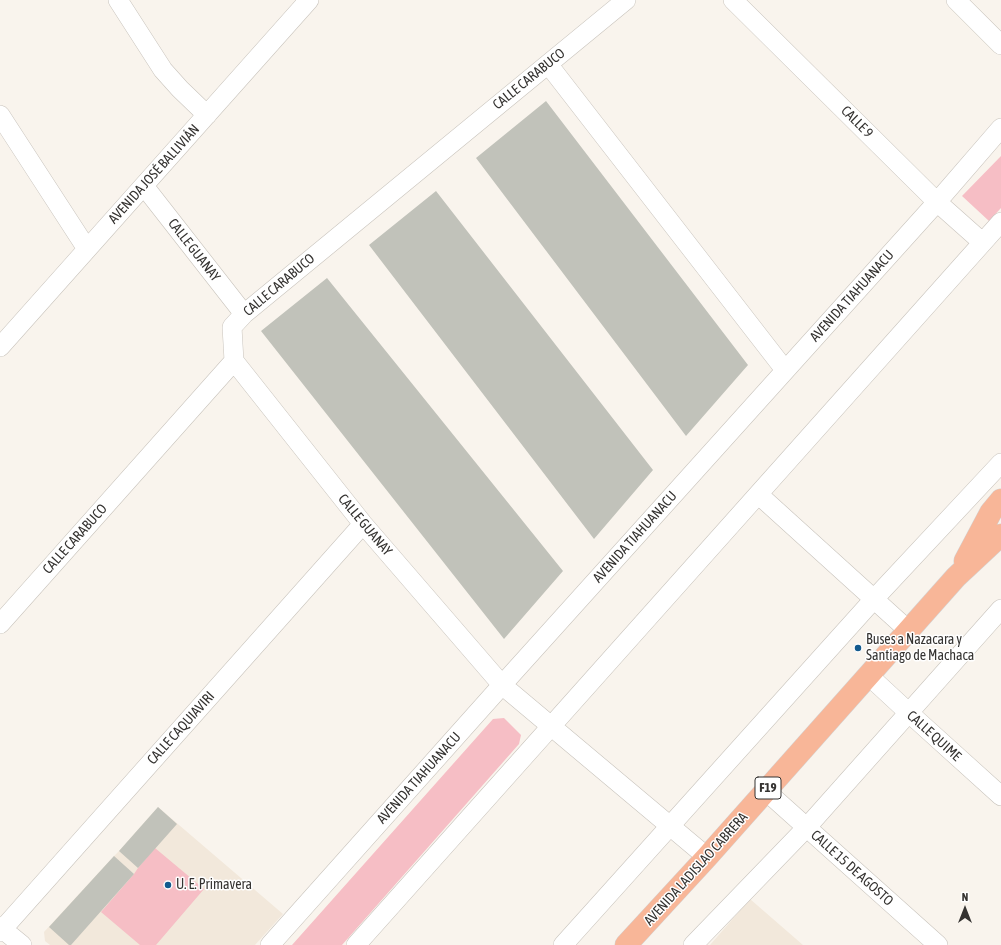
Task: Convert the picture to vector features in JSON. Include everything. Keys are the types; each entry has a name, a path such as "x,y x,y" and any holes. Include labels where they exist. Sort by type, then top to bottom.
{"highway":[{"name":"AVENIDA LADISLAO CABRERA","path":"956,577 990,512 1001,500"},
{"name":"AVENIDA LADISLAO CABRERA","path":"626,945 707,857 956,577 1001,535"}],"street":[{"path":"118,0 163,70 207,115"},
{"name":"AVENIDA JOSÉ BALLIVIÁN","path":"0,347 308,0"},
{"name":"CALLE CARABUCO","path":"0,624 234,361 232,327 244,314 626,0"},
{"name":"CALLE 9","path":"733,0 938,202 982,242"},
{"path":"956,0 1001,45"},
{"path":"548,64 785,370"},
{"path":"0,115 87,249"},
{"name":"AVENIDA TIAHUANACU","path":"270,945 785,370 938,202 1001,128"},
{"name":"CALLE GUANAY","path":"144,186 244,314"},
{"path":"356,945 1001,222"},
{"name":"CALLE GUANAY","path":"234,361 363,524 502,685 707,857"},
{"path":"563,945 874,599 1001,463"},
{"path":"759,495 908,630"},
{"name":"CALLE CAQUIAVIRI","path":"1,929 363,524"},
{"path":"693,945 807,827 1001,609"},
{"name":"CALLE QUIME","path":"868,675 1001,796"},
{"name":"CALLE 15 DE AGOSTO","path":"766,791 938,945"},
{"path":"1,929 22,945"}],"shaded area":[{"path":"1001,156 1001,208 989,221 962,196"},
{"path":"504,718 521,735 519,744 342,945 292,945 493,719"},
{"name":"U. E. Primavera","path":"158,807 283,914 255,945 50,945 45,941 44,932"},
{"path":"155,848 204,889 156,945 140,945 101,912"},
{"path":"750,899 803,945 710,945"}],"building":[{"path":"546,101 748,365 686,436 476,158"},
{"path":"436,191 653,470 594,539 369,245"},
{"path":"327,278 563,571 504,639 261,331"},
{"path":"158,807 177,824 138,868 119,851"},
{"path":"114,856 134,874 71,945 69,945 49,927"}],"place":[{"name":"Buses a Nazacara y Santiago de Machaca","path":"858,648"},
{"name":"U. E. Primavera","path":"168,885"}]}
